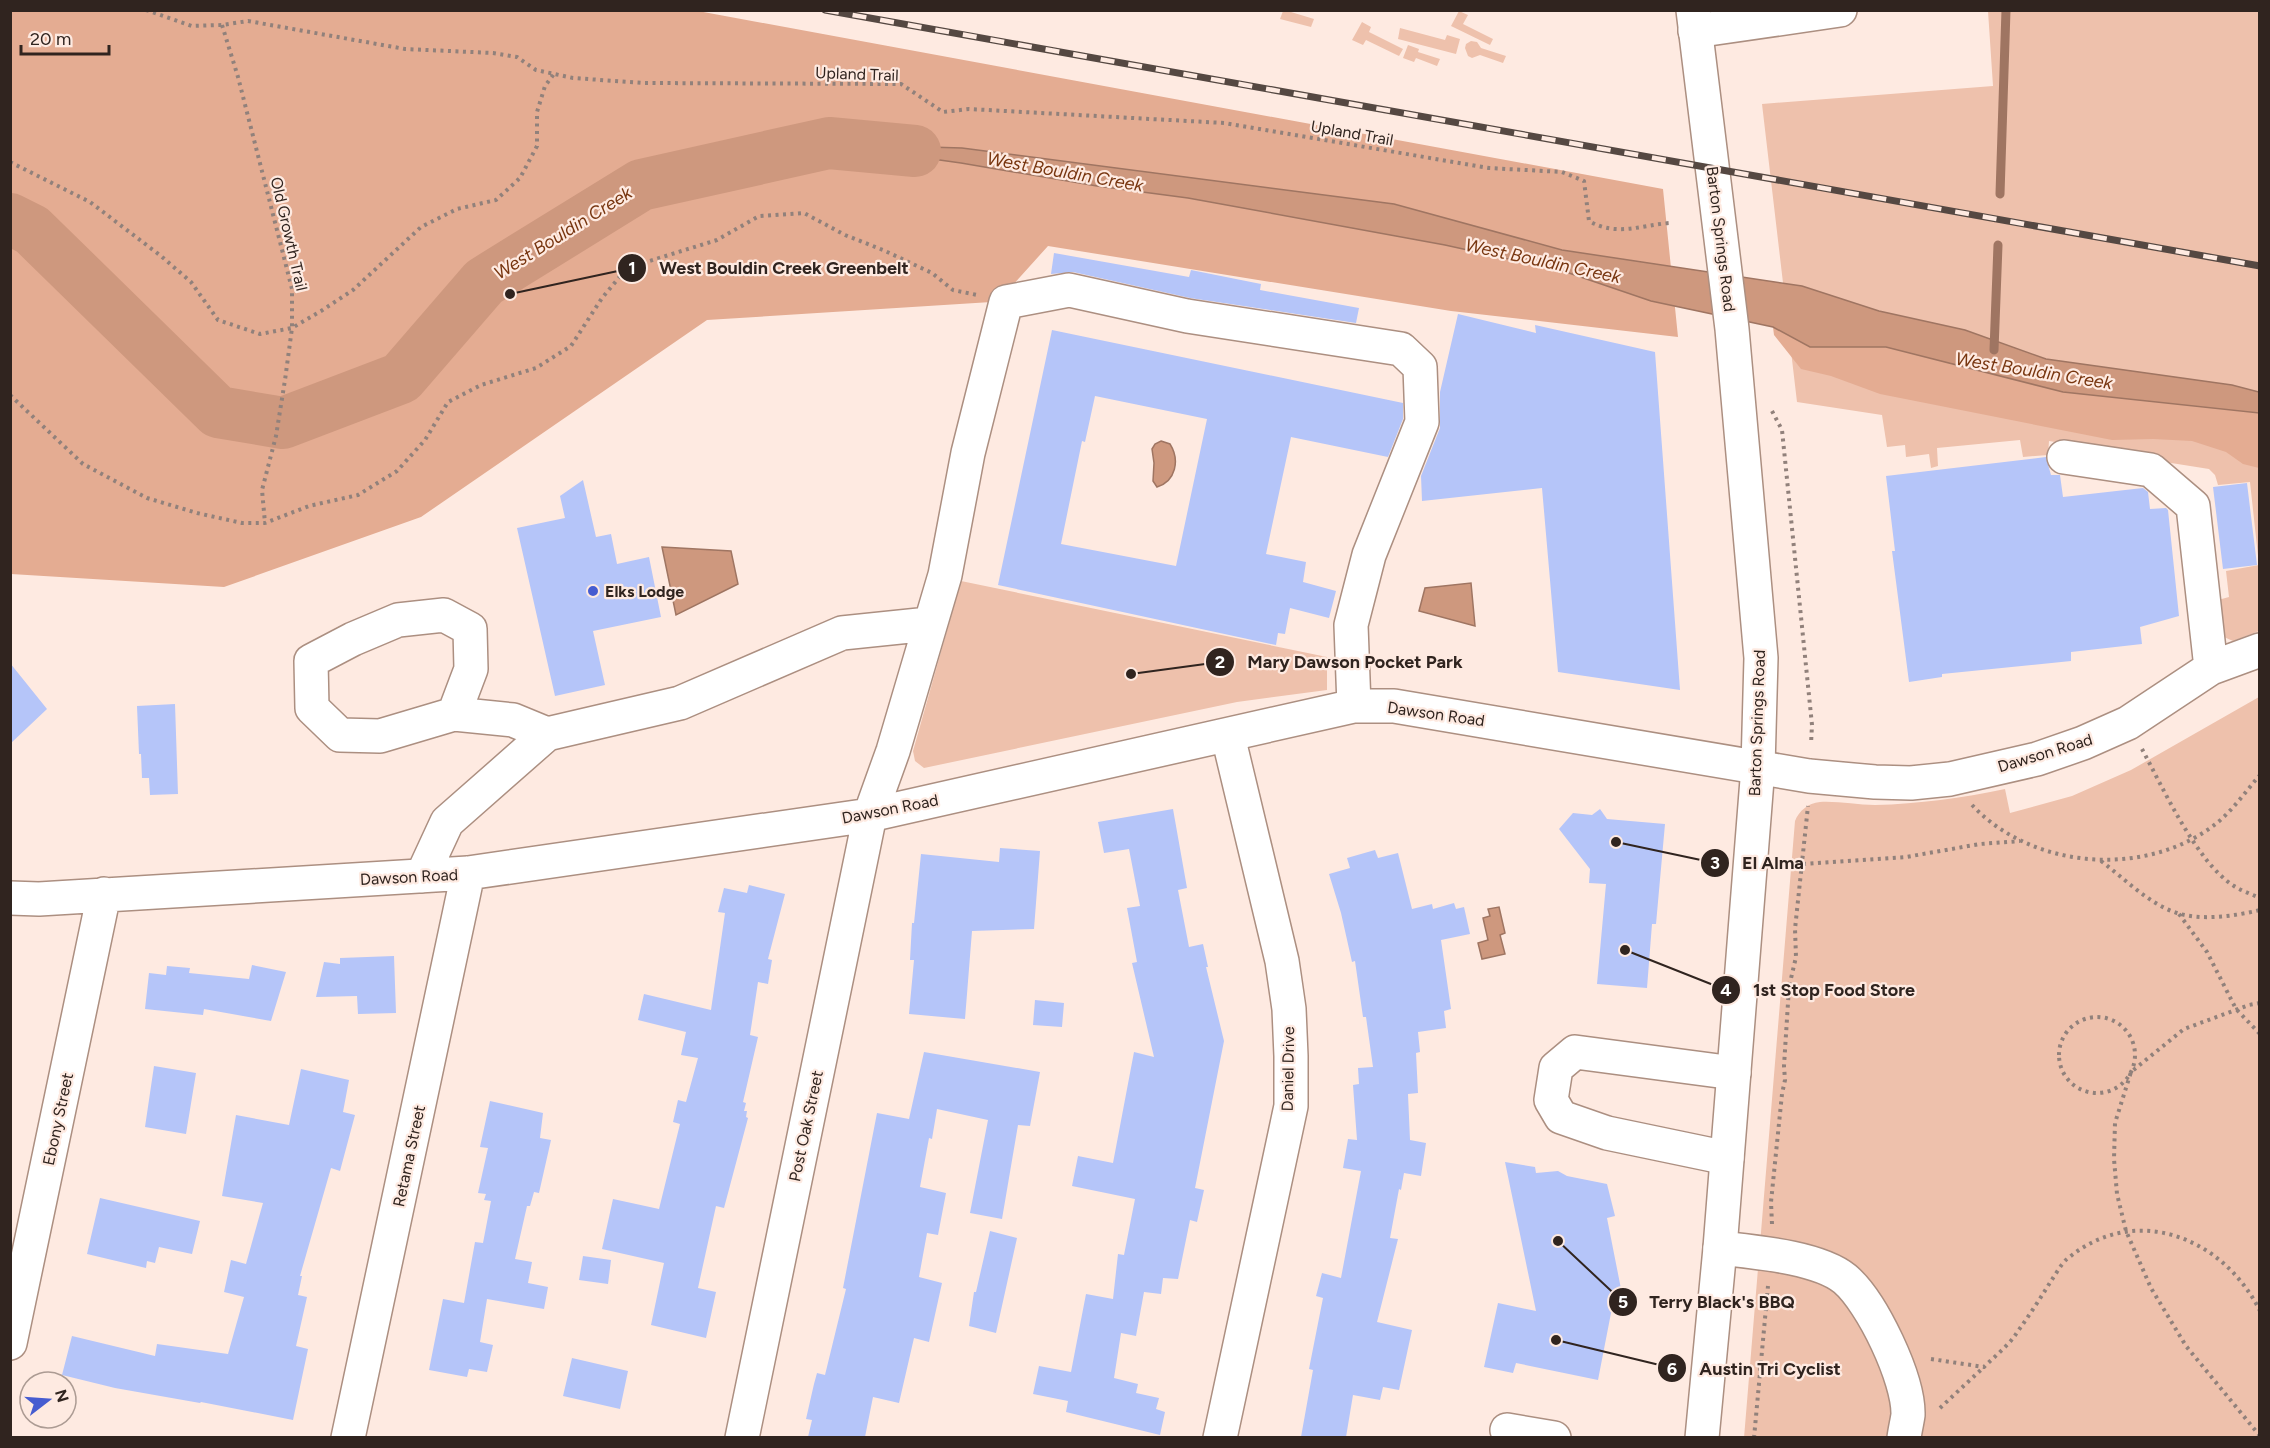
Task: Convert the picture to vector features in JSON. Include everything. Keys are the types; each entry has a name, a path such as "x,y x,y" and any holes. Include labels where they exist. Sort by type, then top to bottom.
{"street":[{"path":"1694,21 1840,10"},
{"name":"Barton Springs Road","path":"1694,21 1732,329 1761,658 1758,767 1720,1248 1702,1437"},
{"path":"1006,302 1069,290 1187,316 1401,349 1420,367 1422,422 1369,555 1351,625 1354,706"},
{"name":"Post Oak Street","path":"742,1437 870,815 893,751 945,574 969,453 1006,302"},
{"path":"2064,457 2151,470 2193,506 2211,668"},
{"path":"454,714 471,669 470,629 444,615 398,620 353,639 311,661 312,708 340,735 380,736 454,714 513,720 547,734"},
{"path":"422,876 447,822 547,734 680,703 842,633 930,624"},
{"name":"Dawson Road","path":"10,898 39,899 468,873 870,815 1354,706 1394,706 1809,776 1911,783 1950,779 2037,759 2083,743 2128,723 2211,668 2259,650"},
{"name":"Daniel Drive","path":"1220,1437 1290,1106 1291,1056 1289,1009 1282,961 1228,736"},
{"name":"Retama Street","path":"348,1437 468,873"},
{"name":"Ebony Street","path":"10,1343 105,894"},
{"path":"1727,1158 1607,1133 1561,1117 1551,1100 1556,1068 1575,1052 1734,1073"},
{"path":"1720,1248 1786,1257 1816,1265 1844,1279 1874,1316 1893,1357 1908,1413 1904,1437"},
{"path":"1507,1430 1554,1437"}],"path":[{"name":"Upland Trail","path":"146,10 192,26 248,21 405,49 493,53 517,57 536,70 573,78 643,83 901,84 943,112 969,109 1224,123 1489,168 1562,172 1584,181 1588,221 1598,226 1618,231 1670,223"},
{"name":"Old Growth Trail","path":"222,25 238,77 292,290 292,328 277,429 262,490 265,523"},
{"path":"10,162 90,202 191,282 218,320 260,334 292,328 353,290 421,227 457,209 496,200 520,178 537,146 537,112 545,86 554,74"},
{"path":"10,395 83,464 147,498 242,523 265,523 309,506 358,495 397,471 425,440 448,402 481,385 536,368 571,346 602,298 627,267 717,240 759,216 804,213 845,235 933,273 953,290 1006,302"},
{"path":"1782,430 1812,738"},
{"path":"2140,747 2192,840 2210,864 2233,885 2259,898"},
{"path":"1967,799 1995,825 2020,841 2062,855 2101,861 2169,849 2192,840 2215,825 2259,775"},
{"path":"1772,1226 1771,1202 1785,1080 1789,987 1796,957 1795,929 1807,814"},
{"path":"1803,864 1906,857 1980,844 2020,841"},
{"path":"2101,861 2151,900 2178,913 2223,918 2259,910"},
{"path":"2178,913 2207,952 2236,1009 2259,1034"},
{"path":"2259,1003 2236,1009 2184,1029 2131,1072 2124,1082 2113,1090 2101,1093 2077,1088 2067,1079 2061,1068 2059,1056 2060,1044 2066,1032 2075,1023 2086,1018 2111,1019 2122,1026 2130,1036 2135,1060 2131,1072 2115,1123 2114,1159 2117,1194 2126,1231 2151,1288 2174,1328 2210,1377 2259,1436"},
{"path":"1940,1408 2015,1337 2065,1260 2095,1239 2126,1231 2156,1231 2180,1237 2205,1249 2230,1269 2252,1296 2259,1311"},
{"path":"1754,1437 1768,1281"},
{"path":"1931,1359 1984,1367"}],"shaded area":[{"path":"10,11 698,11 1663,189 1678,337 1451,311 1048,246 1011,287 1007,301 707,320 421,517 224,587 11,574"},
{"path":"1283,11 1292,11 1314,19 1311,27 1280,19"},
{"path":"1459,11 1468,15 1463,24 1493,39 1490,45 1451,26"},
{"path":"1988,11 2259,11 2259,565 2250,482 2218,485 2215,475 2209,469 2049,441 2048,455 2023,457 2020,440 1937,448 1938,466 1931,468 1929,454 1906,457 1905,445 1887,447 1882,415 1797,402 1762,104 1993,86"},
{"path":"1362,22 1371,27 1369,32 1403,49 1399,56 1366,40 1363,45 1352,40"},
{"path":"1400,28 1445,40 1447,35 1460,39 1456,54 1398,39"},
{"path":"1471,41 1477,42 1481,48 1506,56 1503,63 1480,55 1472,58 1468,56 1465,48 1466,44"},
{"path":"1408,45 1419,49 1418,52 1440,59 1437,66 1416,58 1414,62 1403,58"},
{"path":"1773,327 1810,347 1886,347 2063,392 2259,413 2259,468 2243,464 2226,452 2192,441 2112,440 1880,394 1831,376 1801,369 1774,335"},
{"path":"2259,565 2259,631 2233,641 2224,637 2218,600 2229,597 2226,571"},
{"path":"961,581 1327,657 1327,690 1237,702 924,768 915,761 913,751"},
{"path":"2259,697 2259,1437 1744,1438 1795,821 1799,814 1808,806 1820,802 1875,805 1908,803 1957,798 2005,789 2010,813 2072,796 2131,770"}],"water":[{"path":"825,144 962,148 1394,204 1562,250 1802,286 1879,311 1965,330 2046,359 2232,385 2259,392 2259,413 2063,392 1886,347 1810,347 1773,327 1651,301 1563,271 1445,245 1188,198"},
{"path":"1161,441 1170,444 1175,463 1172,475 1157,487 1153,481 1152,449"},
{"path":"662,547 731,551 738,584 676,615"},
{"path":"1471,583 1475,626 1419,611 1425,588"},
{"path":"1499,907 1505,933 1500,935 1505,954 1482,959 1478,943 1488,940 1483,918 1490,916 1488,909"}],"building":[{"path":"1054,253 1189,277 1191,270 1261,284 1260,290 1359,308 1356,323 1190,298 1073,272 1051,274"},
{"path":"1458,314 1536,333 1535,325 1655,352 1680,690 1558,672 1542,488 1422,501 1421,476 1440,428 1440,392"},
{"path":"1052,330 1403,403 1403,419 1388,457 1291,437 1266,554 1306,562 1303,582 1336,591 1329,618 1290,608 1285,634 1278,633 1276,645 998,585","holes":["1095,396 1207,419 1176,566 1061,544 1082,441 1085,442"]},
{"path":"2046,457 2051,475 2060,475 2063,497 2143,488 2148,492 2150,509 2166,508 2168,510 2179,616 2140,627 2142,644 2071,652 2071,661 1942,674 1942,677 1909,682 1892,551 1895,551 1886,476"},
{"name":"Elks Lodge","path":"583,480 596,537 611,534 617,564 649,557 661,617 593,631 605,685 555,696 517,528 565,518 560,496"},
{"path":"2247,483 2257,565 2223,569 2213,487"},
{"path":"10,663 47,709 10,744"},
{"path":"175,704 178,794 150,795 149,778 142,778 137,706"},
{"path":"1173,809 1187,888 1178,890 1189,947 1203,944 1208,967 1206,967 1224,1041 1195,1188 1204,1190 1197,1222 1190,1220 1178,1279 1163,1278 1161,1294 1144,1292 1136,1336 1121,1333 1114,1378 1138,1384 1136,1393 1159,1398 1156,1409 1165,1412 1160,1435 1066,1412 1068,1401 1033,1394 1039,1366 1071,1372 1086,1294 1113,1299 1118,1254 1124,1255 1135,1199 1072,1186 1078,1156 1113,1163 1134,1052 1154,1057 1132,963 1137,962 1127,908 1140,906 1129,849 1104,853 1098,822"},
{"path":"1600,809 1607,819 1665,824 1656,924 1652,924 1647,988 1597,984 1606,884 1589,883 1590,869 1559,829 1573,813 1592,815"},
{"path":"1000,848 1040,851 1034,929 972,931 965,1019 909,1014 914,960 910,960 912,923 914,923 921,854 999,862"},
{"path":"1375,850 1378,858 1398,853 1412,909 1432,904 1433,909 1454,903 1456,909 1464,907 1470,934 1441,940 1451,1009 1444,1011 1446,1028 1418,1032 1420,1052 1416,1053 1418,1093 1408,1094 1410,1140 1426,1143 1421,1176 1404,1173 1401,1190 1399,1189 1390,1238 1398,1239 1377,1322 1412,1330 1399,1390 1383,1387 1380,1400 1353,1395 1346,1437 1301,1437 1313,1370 1309,1369 1323,1298 1316,1296 1322,1273 1341,1278 1361,1171 1343,1168 1348,1139 1357,1140 1353,1085 1359,1084 1358,1068 1373,1067 1355,961 1352,962 1329,874 1350,868 1347,858"},
{"path":"749,885 785,894 768,959 772,960 768,984 758,982 750,1035 758,1037 743,1102 746,1103 744,1111 747,1111 746,1117 748,1118 724,1208 716,1206 698,1288 716,1292 706,1338 651,1325 664,1263 602,1249 613,1199 659,1209 680,1124 673,1122 678,1100 686,1102 698,1058 681,1055 686,1032 638,1020 644,994 711,1010 725,913 718,912 724,888 747,893"},
{"path":"394,956 396,1013 358,1014 357,996 316,997 324,962 340,964 340,958"},
{"path":"252,965 286,972 271,1021 204,1009 203,1015 145,1009 149,973 166,975 167,966 190,968 189,973 249,979"},
{"path":"1035,1000 1064,1003 1062,1027 1033,1025"},
{"path":"924,1052 1040,1072 1030,1126 1018,1125 1002,1219 970,1213 988,1120 937,1109 920,1187 946,1193 938,1235 927,1233 919,1277 942,1283 929,1342 914,1338 899,1403 873,1397 865,1437 808,1437 812,1420 806,1419 814,1384 817,1373 825,1375 846,1289 843,1288 877,1113 909,1119"},
{"path":"154,1066 196,1073 186,1134 145,1127"},
{"path":"301,1069 349,1080 343,1112 355,1115 340,1171 331,1168 300,1276 302,1276 298,1295 307,1297 296,1346 308,1349 293,1420 115,1388 78,1379 78,1370 63,1370 72,1336 155,1356 157,1344 228,1354 244,1297 224,1292 231,1260 246,1264 263,1203 222,1196 236,1115 289,1125"},
{"path":"490,1101 543,1113 540,1138 551,1140 539,1193 534,1192 530,1206 527,1206 515,1259 532,1262 528,1283 548,1287 544,1309 487,1299 480,1342 493,1345 487,1372 469,1369 467,1377 429,1370 443,1299 464,1303 475,1242 483,1243 491,1201 484,1200 486,1194 478,1193 488,1148 480,1147"},
{"path":"1505,1162 1535,1167 1536,1173 1558,1171 1567,1176 1607,1184 1615,1216 1607,1218 1623,1299 1622,1311 1611,1313 1598,1380 1516,1363 1513,1373 1484,1367 1498,1303 1536,1311"},
{"path":"100,1198 200,1221 192,1254 159,1247 155,1263 147,1261 146,1268 87,1254"},
{"path":"990,1231 1017,1238 996,1333 969,1326 974,1292 976,1292"},
{"path":"583,1256 611,1260 608,1284 579,1280"},
{"path":"572,1358 628,1371 620,1409 563,1396"}],"waterway":[{"path":"2000,194 2006,10"},
{"name":"West Bouldin Creek","path":"10,219 32,230 218,412 283,423 401,378 484,282 641,185 829,143 915,151"},
{"path":"1994,350 1998,245"}],"railway":[{"path":"825,10 2260,266"}],"place":[{"name":"West Bouldin Creek Greenbelt","path":"510,294"},
{"name":"Elks Lodge","path":"593,591"},
{"name":"Mary Dawson Pocket Park","path":"1131,674"},
{"name":"El Alma","path":"1616,842"},
{"name":"1st Stop Food Store","path":"1625,950"},
{"name":"Terry Black's BBQ","path":"1558,1241"},
{"name":"Austin Tri Cyclist","path":"1556,1340"}]}
